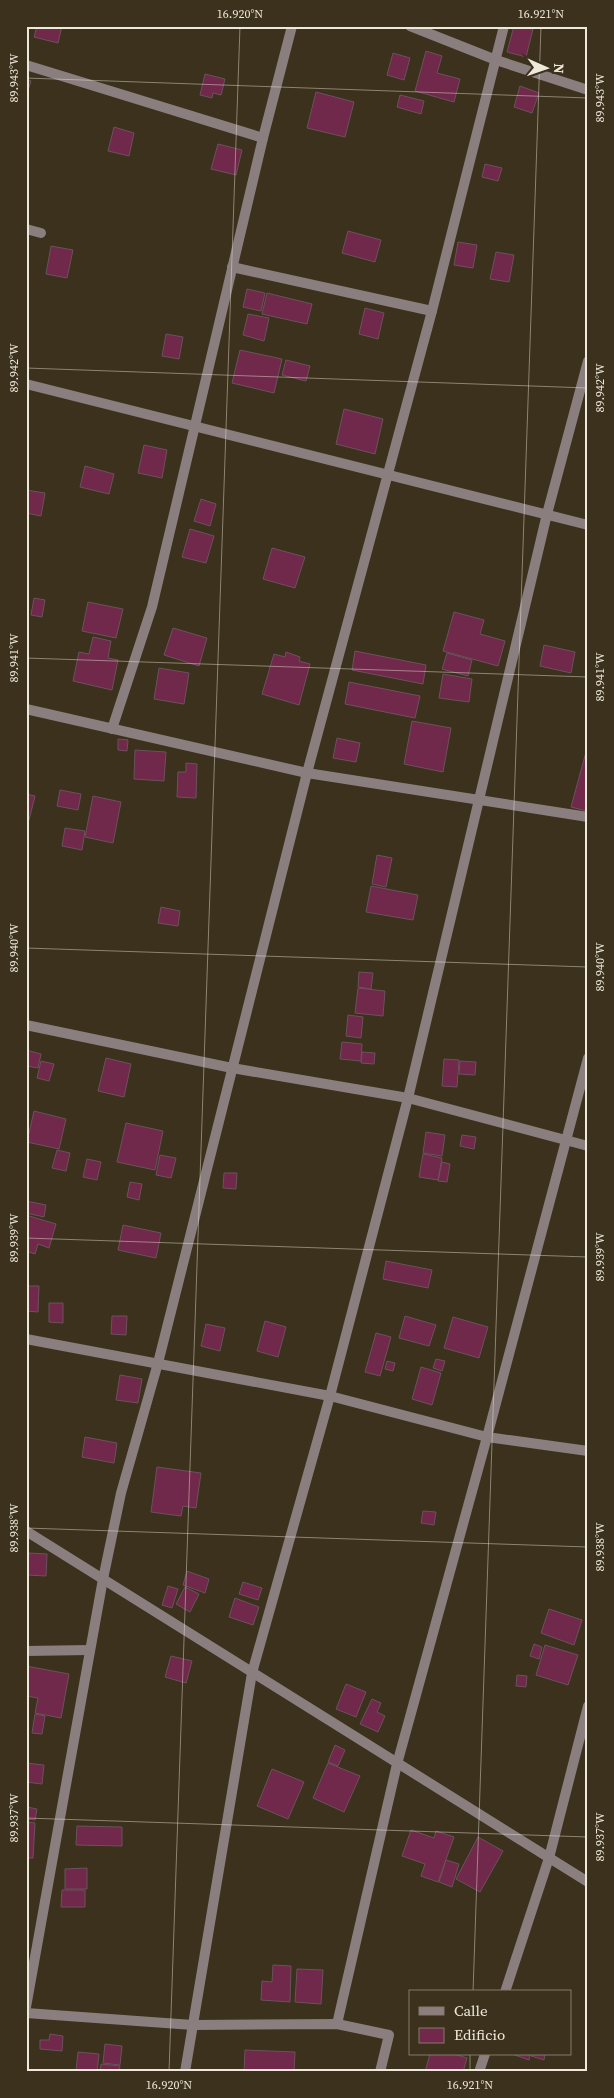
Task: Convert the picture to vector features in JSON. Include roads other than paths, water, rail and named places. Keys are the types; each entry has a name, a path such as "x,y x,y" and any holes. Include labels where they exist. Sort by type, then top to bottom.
{"street":[{"path":"112,729 152,608 263,138 292,26"},
{"path":"410,26 496,60 588,90"},
{"path":"26,2006 103,1579 121,1493 158,1363 307,773 432,310 504,26"},
{"path":"26,65 263,138"},
{"path":"26,229 41,233"},
{"path":"232,267 432,310"},
{"path":"185,2072 252,1673 330,1396 408,1098 547,514 588,361"},
{"path":"26,384 588,524"},
{"path":"26,709 307,773 588,817"},
{"path":"26,1025 232,1068 408,1098 566,1142 588,1146"},
{"path":"337,2024 397,1764 588,1058"},
{"path":"26,1339 330,1396 487,1437 588,1451"},
{"path":"26,1531 588,1882"},
{"path":"26,1651 90,1650"},
{"path":"506,1990 549,1858 588,1706"},
{"path":"26,2013 193,2025 337,2024 389,2035 380,2072"},
{"path":"479,2072 484,2056"}]}
